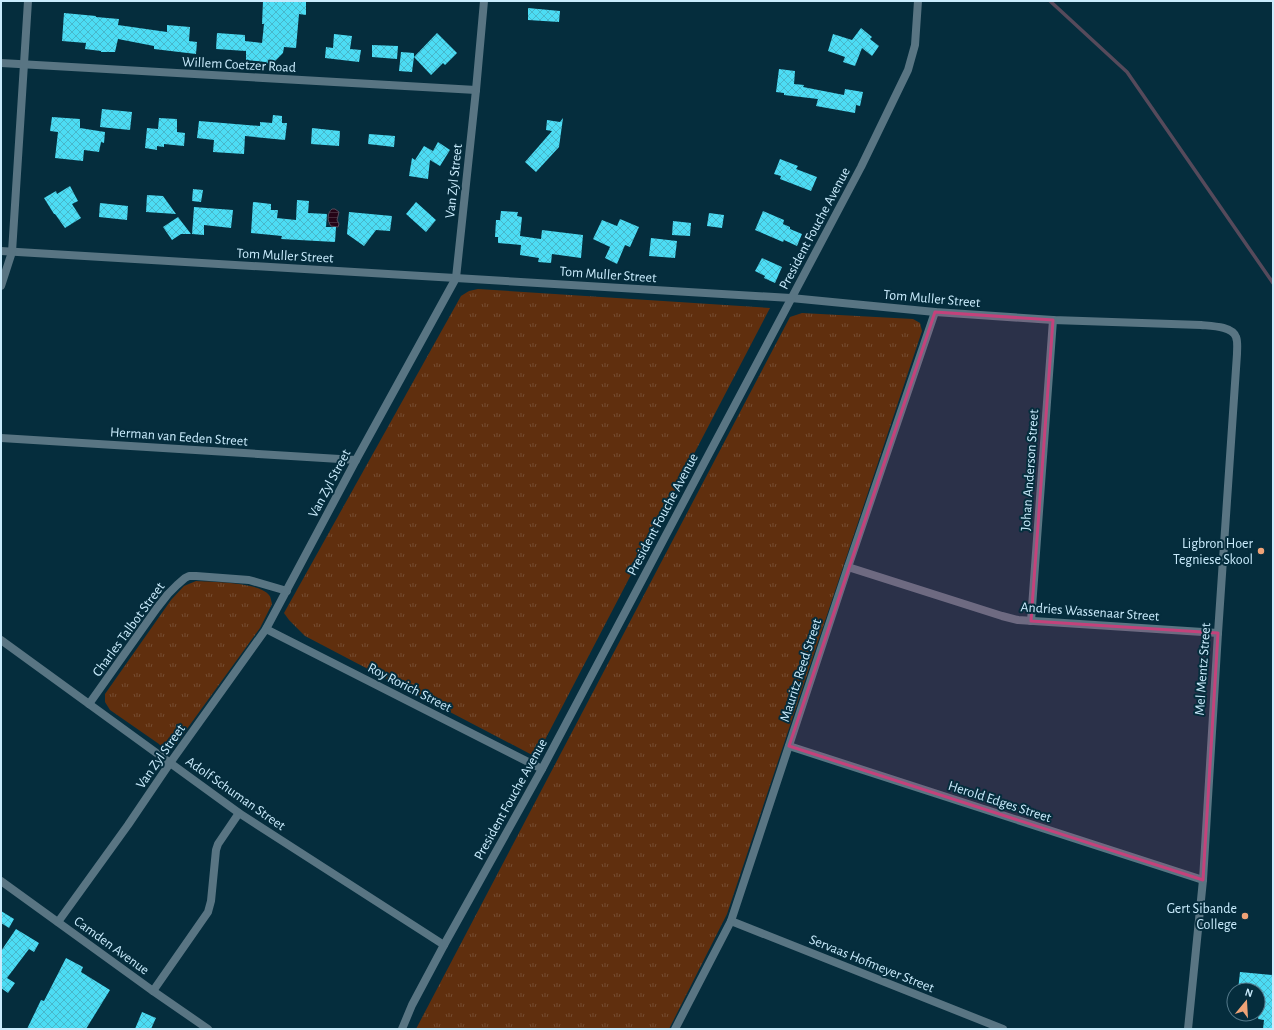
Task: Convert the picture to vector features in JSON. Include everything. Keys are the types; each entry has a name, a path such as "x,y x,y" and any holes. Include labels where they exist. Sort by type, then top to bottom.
{"street":[{"path":"1,286 12,252 28,1"},
{"name":"Van Zyl Street","path":"58,922 266,628 456,278 484,1"},
{"name":"President Fouche Avenue","path":"402,1029 412,1005 542,769 861,168 908,70 914,44 918,1"},
{"name":"Willem Coetzer Road","path":"1,63 476,90"},
{"name":"Tom Muller Street","path":"1,251 791,298 935,312 1053,320 1214,327"},
{"name":"Mauritz Reed Street","path":"675,1029 731,921 848,567 935,312"},
{"name":"Johan Anderson Street","path":"1031,621 1053,320"},
{"name":"Mel Mentz Street","path":"1188,1029 1202,880 1237,341 1231,331 1214,327"},
{"name":"Herman van Eeden Street","path":"1,438 356,460"},
{"name":"Andries Wassenaar Street","path":"848,567 1002,616 1031,621 1218,633"},
{"name":"Charles Talbot Street","path":"89,704 157,608 177,584 185,578 189,576 196,576 249,580 287,591"},
{"name":"Roy Rorich Street","path":"266,628 542,769"},
{"name":"Adolf Schuman Street","path":"1,640 239,814 444,945"},
{"name":"Herold Edges Street","path":"789,746 1202,880"},
{"path":"153,991 208,912 211,901 216,850 218,844 239,814"},
{"name":"Camden Avenue","path":"1,881 208,1029"},
{"name":"Servaas Hofmeyer Street","path":"731,921 1003,1029"}],"highlighted area":[{"path":"935,312 1053,320 1031,621 1218,633 1203,880 789,746"}],"green space":[{"path":"478,289 770,308 536,757 305,636 284,613 461,296 469,291"},
{"path":"802,313 913,319 920,323 922,331 727,914 669,1029 416,1029 790,317"},
{"path":"196,581 223,582 256,587 269,595 272,604 260,628 176,744 167,750 162,748 159,744 110,710 105,702 105,694 171,600 184,586"}],"shaded area":[{"path":"332,209 339,212 337,220 339,224 338,227 331,226 329,222 328,215"}],"building":[{"path":"263,1 306,2 306,15 299,14 296,48 284,47 283,53 270,66 265,62 246,60 246,51 216,49 217,33 245,35 245,41 262,43 264,24 262,24"},
{"path":"528,8 560,11 559,22 528,20"},
{"path":"64,13 119,19 118,25 167,32 167,25 190,27 189,41 197,42 196,54 154,49 154,46 118,39 115,52 101,52 85,49 86,43 62,41"},
{"path":"861,28 872,37 870,39 879,46 872,56 862,48 855,66 843,62 845,57 828,51 833,34 852,40"},
{"path":"437,33 457,53 445,65 443,63 431,75 414,57"},
{"path":"334,34 352,36 350,49 361,50 359,62 325,58 326,47 333,48"},
{"path":"372,45 398,46 397,59 372,57"},
{"path":"401,52 414,53 412,72 399,71"},
{"path":"779,69 795,71 794,84 804,85 803,87 844,95 845,89 863,92 860,106 856,105 855,113 816,106 818,99 784,95 784,93 776,92"},
{"path":"102,109 132,112 130,130 100,127"},
{"path":"273,115 282,116 282,123 287,123 285,140 245,136 244,154 213,152 214,140 197,138 199,121 260,126 260,122 272,123"},
{"path":"52,117 80,119 80,128 105,132 104,143 101,142 99,152 84,150 83,161 55,158 58,132 50,131"},
{"path":"159,118 177,119 177,132 185,133 184,146 164,144 164,147 157,146 157,150 145,148 147,128 158,129"},
{"path":"563,118 559,147 536,172 525,162 552,131 546,130 547,120 560,122"},
{"path":"312,128 340,131 339,146 311,144"},
{"path":"369,134 395,136 394,147 368,144"},
{"path":"438,142 450,150 440,166 430,160 428,179 409,176 412,158 415,160 424,146 433,151"},
{"path":"780,159 798,166 796,169 817,177 811,191 780,179 781,176 774,174"},
{"path":"70,186 78,201 72,204 81,218 65,228 44,198 56,191 57,194"},
{"path":"193,189 203,190 201,202 192,201"},
{"path":"147,195 163,196 176,214 146,212"},
{"path":"297,200 309,201 308,213 327,214 326,227 336,227 335,242 281,239 282,236 251,233 253,202 271,204 271,210 278,210 277,218 296,220"},
{"path":"416,202 436,220 426,232 406,214"},
{"path":"100,203 128,206 127,220 99,217"},
{"path":"194,207 233,210 231,228 204,225 204,235 192,234"},
{"path":"501,211 518,212 517,216 522,217 520,236 541,239 542,230 583,235 581,258 552,254 551,263 538,262 539,258 520,255 521,245 498,243 498,237 495,237 496,220 500,220"},
{"path":"763,211 784,220 783,224 802,234 797,246 784,240 783,242 755,230"},
{"path":"349,212 392,216 390,231 376,230 364,246 347,234"},
{"path":"709,213 724,215 722,228 707,226"},
{"path":"178,217 191,234 181,234 172,240 163,227"},
{"path":"620,219 639,227 630,247 625,245 617,264 605,258 610,247 593,239 602,220 617,226"},
{"path":"673,221 691,223 690,236 672,235"},
{"path":"651,238 677,241 675,258 649,256"},
{"path":"762,258 782,267 775,283 764,278 765,276 755,271"},
{"path":"1,911 14,919 9,928 1,923"},
{"path":"16,929 39,943 34,952 29,949 7,978 15,983 8,993 1,988 1,951"},
{"path":"66,958 83,967 81,972 110,990 86,1029 27,1029 41,1000 44,1001"},
{"path":"1240,972 1273,975 1273,1029 1263,1029 1264,1022 1266,1022 1266,982 1239,982"},
{"path":"142,1012 156,1018 151,1029 135,1029"}],"waterway":[{"path":"1050,1 1127,72 1273,283"}],"place":[{"name":"Ligbron Hoer Tegniese Skool","path":"1261,551"},
{"name":"Gert Sibande College","path":"1245,916"}]}
